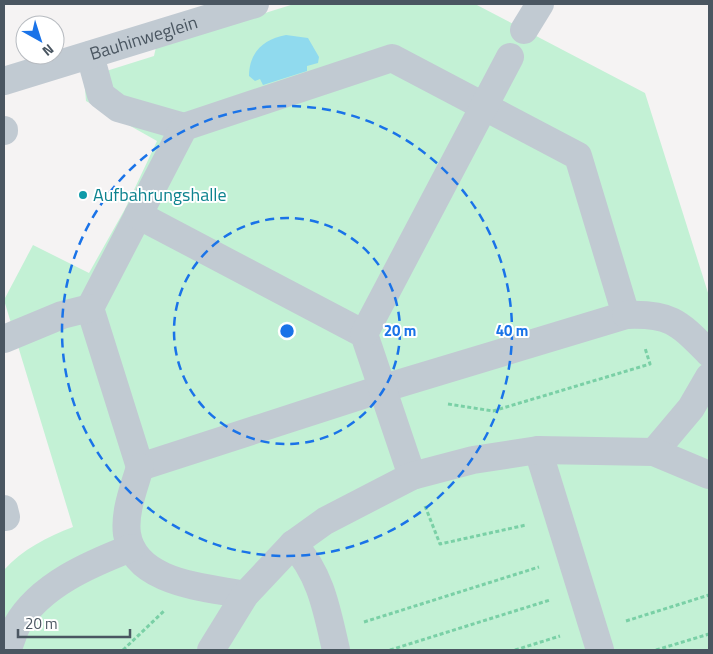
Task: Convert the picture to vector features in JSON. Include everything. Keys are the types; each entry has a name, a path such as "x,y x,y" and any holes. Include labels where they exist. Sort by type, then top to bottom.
{"lane":[{"name":"Bauhinweglein","path":"4,81 255,4"},
{"path":"524,30 540,4"},
{"path":"90,54 101,95 118,108 184,128 392,58 578,156 630,315"},
{"path":"364,334 510,57"},
{"path":"184,128 90,308 140,467 127,516 127,534 131,548 139,559 155,572 186,583 245,594"},
{"path":"138,215 364,334 381,389 412,476"},
{"path":"4,339 62,315 90,308"},
{"path":"140,467 415,378 630,315 654,315 681,325 709,352"},
{"path":"654,452 691,408 709,377"},
{"path":"538,450 600,650"},
{"path":"211,650 245,594 293,544 325,521 412,476 473,460 538,450 654,452 709,474"},
{"path":"293,544 304,556 318,580 326,604 334,641"},
{"path":"7,650 18,625 38,600 62,582 93,563 131,548"}],"path":[{"path":"415,378 430,398 454,406 493,411 650,364 630,315"},
{"path":"412,476 440,544 558,517"},
{"path":"334,641 570,557"},
{"path":"123,650 167,608 182,592 186,583"},
{"path":"390,650 562,596 582,594"},
{"path":"656,650 709,634"}],"green space":[{"path":"294,4 475,4 645,93 709,296 709,650 4,650 4,570 36,544 73,527 4,300 33,245 89,273 125,209 157,141 86,101 84,78 154,56 156,47"}],"water":[{"path":"286,35 308,38 319,57 318,63 307,66 307,71 263,85 260,79 255,81 249,76 252,60 259,48 271,40"}],"place":[{"name":"Aufbahrungshalle","path":"83,195"}]}
